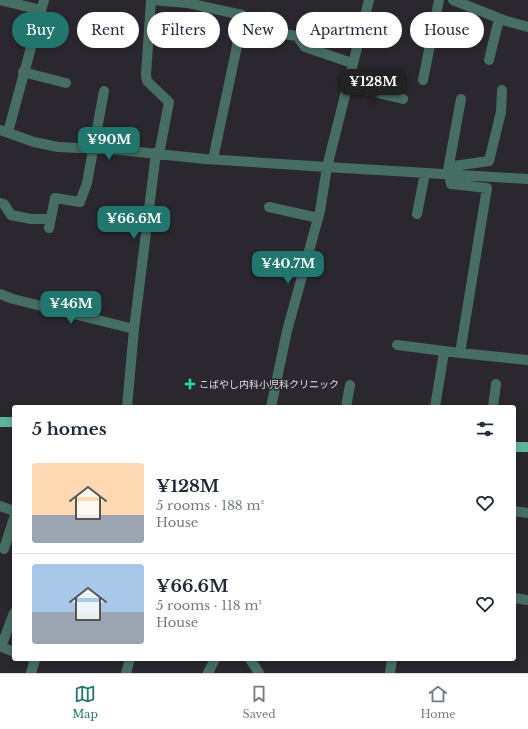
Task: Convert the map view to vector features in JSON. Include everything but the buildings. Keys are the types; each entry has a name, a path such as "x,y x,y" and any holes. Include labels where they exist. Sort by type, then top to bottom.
{"main road":[{"path":"0,422 12,422"},
{"path":"516,447 528,447"}],"street":[{"path":"0,0 42,5 24,72 4,131 34,142 58,147 213,159 528,179"},
{"path":"127,405 134,329 157,154 169,102 147,81 146,75 151,0 188,3 232,12"},
{"path":"271,405 287,331 318,218 327,167 369,0"},
{"path":"423,80 439,0"},
{"path":"453,0 528,27"},
{"path":"489,60 500,18"},
{"path":"288,35 297,36 305,47 352,63"},
{"path":"213,159 237,48"},
{"path":"24,72 66,83"},
{"path":"348,86 403,99"},
{"path":"449,174 454,166 489,161 501,112 502,90"},
{"path":"0,203 4,204 11,215 50,223 54,198 80,202 87,183 104,91"},
{"path":"460,354 487,188 451,184 448,170 461,99"},
{"path":"417,214 426,173"},
{"path":"269,207 318,218"},
{"path":"0,294 13,299 134,329"},
{"path":"397,345 460,354 528,360"},
{"path":"435,405 444,352"},
{"path":"493,405 496,384"},
{"path":"346,405 350,385"},
{"path":"0,506 12,510"},
{"path":"516,511 528,513"},
{"path":"4,549 12,524"},
{"path":"516,598 528,600"},
{"path":"12,618 1,646 12,651"},
{"path":"31,673 35,661"},
{"path":"126,673 129,661"},
{"path":"208,673 214,661"},
{"path":"251,661 259,673"},
{"path":"390,673 392,661"}],"place":[{"name":"こばやし内科小児科クリニック","path":"190,384"}]}
